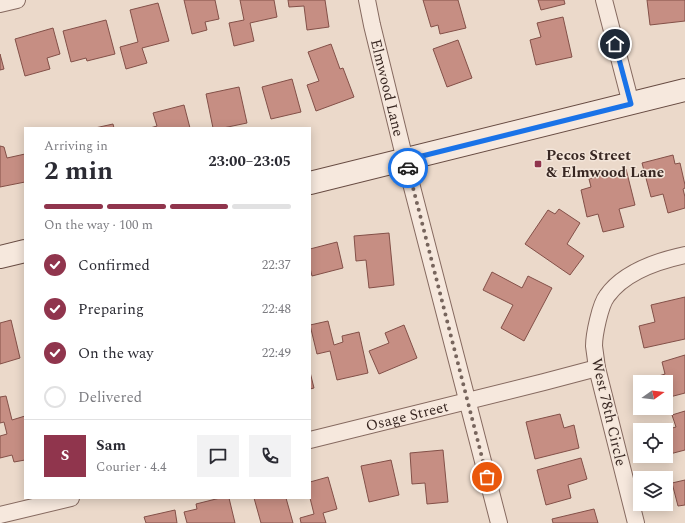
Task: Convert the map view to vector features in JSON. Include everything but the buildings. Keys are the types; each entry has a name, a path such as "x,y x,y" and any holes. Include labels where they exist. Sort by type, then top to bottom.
{"main road":[{"path":"311,183 685,90"},
{"path":"0,257 24,251"}],"street":[{"path":"0,4 17,0"},
{"name":"Elmwood Lane","path":"367,0 372,26 499,523"},
{"path":"604,0 631,104"},
{"name":"West 78th Circle","path":"636,523 597,368 594,345 598,318 607,296 627,277 650,265 685,256"},
{"name":"Osage Street","path":"311,440 597,368"},
{"path":"0,516 68,499"}],"way so far":[{"path":"408,168 487,477"}],"place":[{"name":"Pecos Street & Elmwood Lane","path":"538,164"}],"route":[{"path":"408,168 406,160 631,104 615,44"}]}
